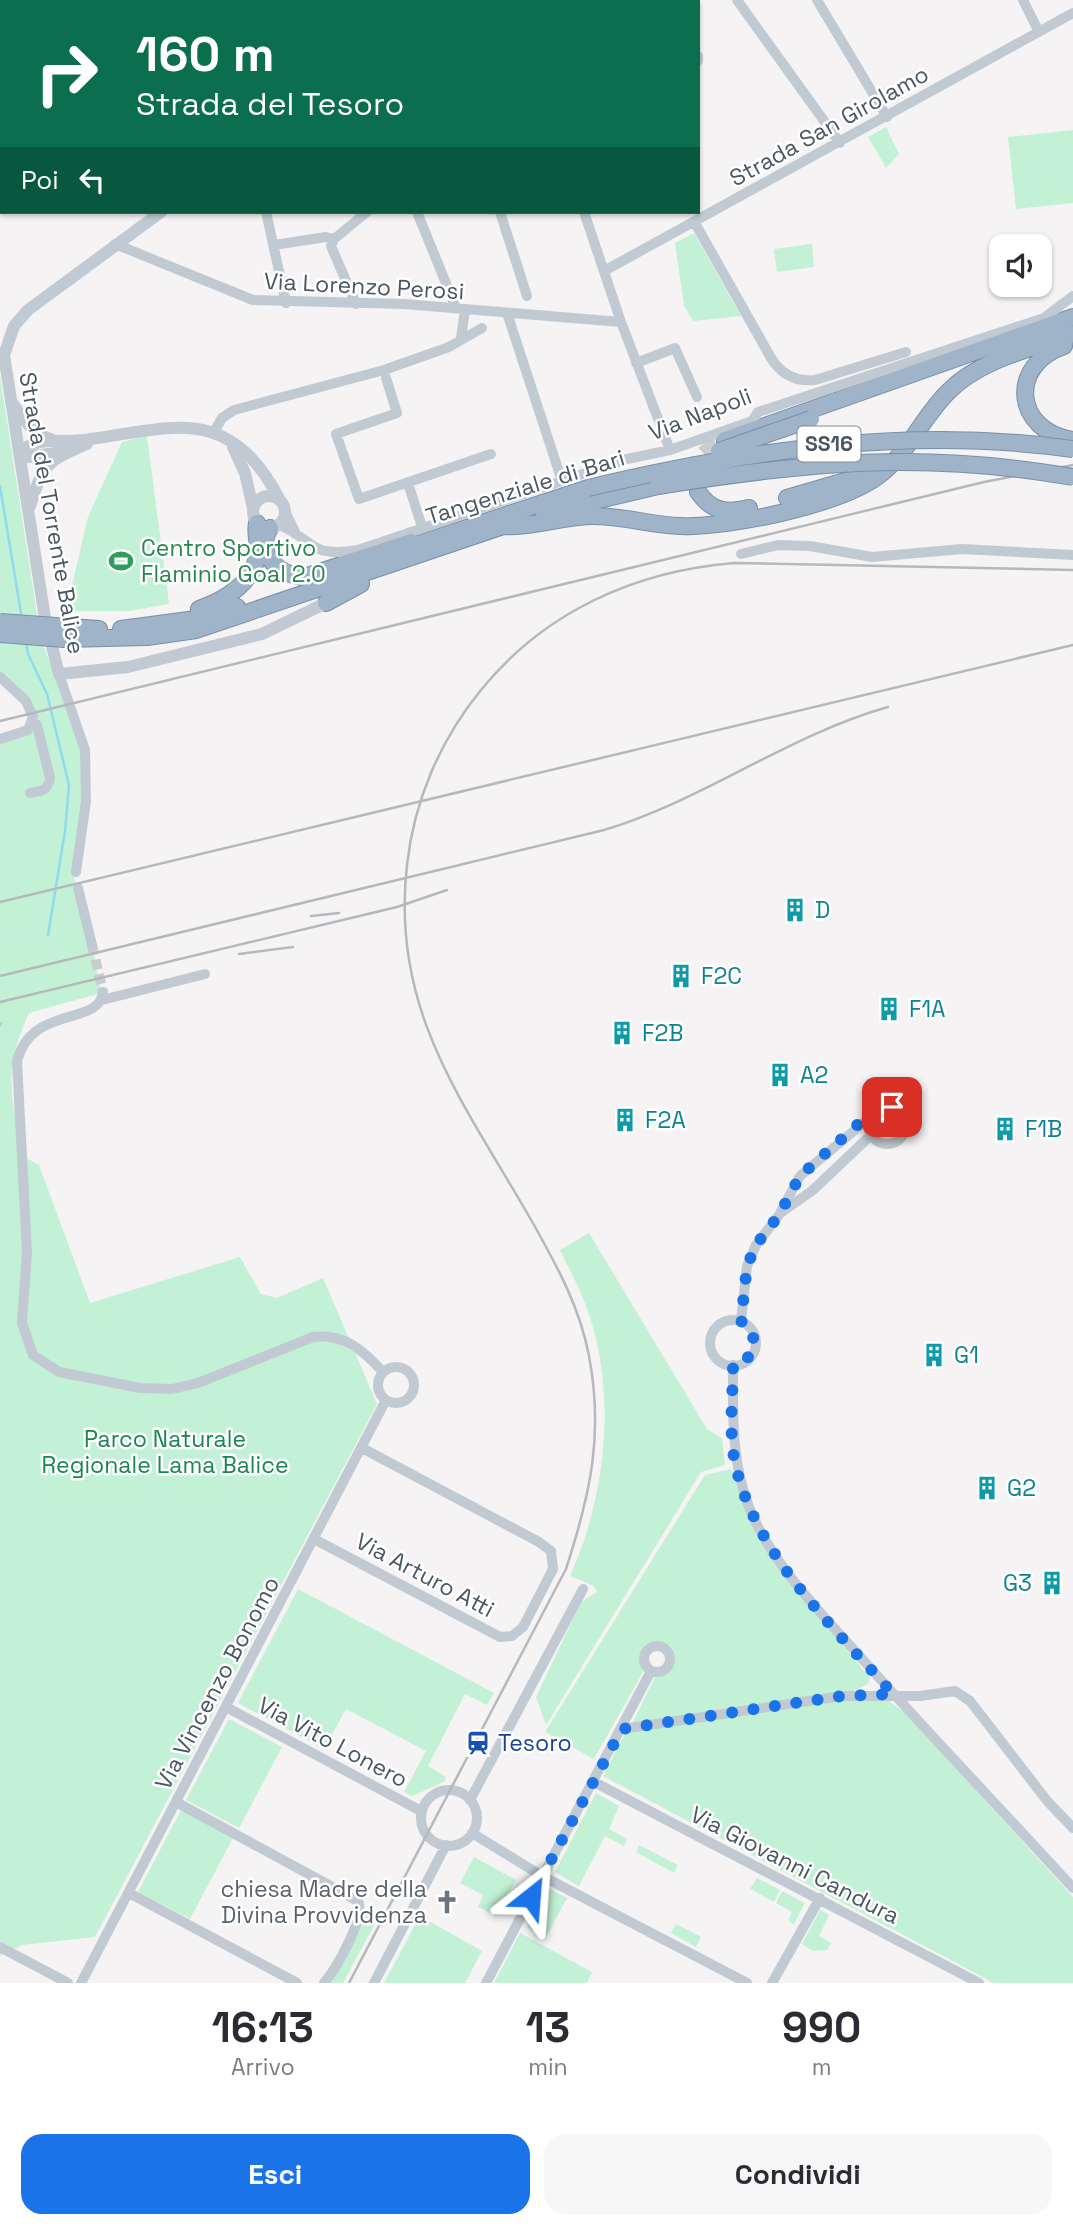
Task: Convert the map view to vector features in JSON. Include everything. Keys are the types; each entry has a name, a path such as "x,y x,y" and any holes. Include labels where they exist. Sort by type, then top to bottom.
{"highway":[{"path":"725,440 1073,317"},
{"path":"588,488 733,447 1073,326"},
{"path":"501,526 519,527 591,516 701,526 744,520 848,493 887,468 942,398 961,380 992,362 1073,334"},
{"path":"1073,342 1048,353 1030,373 1025,397 1027,410 1035,422 1054,437 1073,440"},
{"name":"Tangenziale di Bari","path":"0,622 112,630 189,620 242,606 423,534 588,488 771,450 823,444 956,439 1073,449"},
{"name":"Tangenziale di Bari","path":"0,634 65,639 169,635 218,624 501,526 658,486 821,463 891,460 965,462 1073,477"},
{"path":"698,492 709,505 734,512 876,472 965,462"},
{"path":"265,521 264,543 270,561 284,573 304,577 423,534"},
{"path":"132,628 164,616 205,607 232,593 243,583 256,562 265,521"},
{"path":"326,603 362,584 408,567 449,544"}],"street":[{"path":"737,0 840,143"},
{"path":"817,0 887,117"},
{"path":"1023,0 1039,32"},
{"name":"Strada San Girolamo","path":"604,271 1073,13"},
{"path":"115,244 158,214"},
{"path":"266,214 286,303"},
{"path":"356,304 331,246 334,239 364,214"},
{"path":"418,214 461,309 461,338"},
{"path":"501,214 527,296"},
{"path":"585,214 621,322 670,450"},
{"path":"695,223 771,358 783,373 805,381 815,380 906,352"},
{"path":"274,245 326,237 334,239"},
{"name":"Via Lorenzo Perosi","path":"115,244 253,300 461,309 621,322"},
{"name":"Strada del Torrente Balice","path":"76,872 86,801 85,750 59,674 45,618 4,355 14,326 49,293 115,244"},
{"name":"Via Napoli","path":"265,521 297,535 309,546 340,552 423,534 562,481 627,459 670,450 752,421 758,412 1044,318 1073,296"},
{"path":"507,313 562,481"},
{"path":"214,432 222,418 234,410 384,370 449,347 482,328"},
{"path":"636,363 675,348 697,397"},
{"path":"386,378 397,413 336,433 359,499 491,454"},
{"path":"11,400 28,426 41,436 54,440"},
{"path":"69,451 29,457 19,453 28,444 101,437 163,426 214,432 255,462 283,506 297,535"},
{"path":"28,509 43,469 69,451 101,437"},
{"path":"231,444 265,521"},
{"path":"408,483 423,534"},
{"path":"265,521 263,497 273,496 283,506"},
{"path":"265,521 283,506"},
{"path":"741,554 778,545 810,546 872,557 962,549 1073,555"},
{"path":"59,674 128,667 262,634 326,603"},
{"path":"0,677 26,701 32,723 37,725 41,736 50,778 49,786 43,791 30,793"},
{"path":"0,739 21,734 32,723"},
{"path":"78,888 92,945"},
{"path":"205,974 103,996 93,1010 45,1023 34,1030 21,1046 17,1060 26,1239 22,1323 33,1355 59,1372 139,1388 173,1389 198,1383 313,1337 328,1335 344,1338 383,1373"},
{"path":"741,1321 747,1266 756,1245 779,1215 800,1176 868,1119 874,1110 886,1106 898,1110 906,1122 904,1133 892,1144 878,1143 870,1136 868,1119"},
{"path":"779,1215 813,1190 870,1136"},
{"path":"741,1321 751,1328 755,1346 745,1362 733,1365 715,1357 711,1336 719,1324 741,1321"},
{"path":"733,1365 732,1442 736,1467 750,1509 768,1544 893,1694 1073,1888"},
{"path":"400,1367 413,1380 413,1392 404,1401 386,1400 378,1387 383,1373 400,1367"},
{"name":"Via Vincenzo Bonomo","path":"81,1983 386,1400"},
{"name":"Via Arturo Atti","path":"314,1539 500,1637 518,1632 539,1596 554,1562 546,1546 362,1448"},
{"path":"470,1800 583,1589"},
{"path":"486,1983 651,1671"},
{"path":"622,1729 842,1696 920,1696 955,1691 970,1701 1048,1802 1073,1828"},
{"name":"Via Vito Lonero","path":"226,1707 421,1811"},
{"name":"Via Giovanni Candura","path":"594,1782 979,1983"},
{"path":"456,1790 470,1800 477,1816 472,1833 460,1843 446,1845 425,1833 421,1811 425,1802 439,1791 456,1790"},
{"path":"176,1802 353,1895 361,1907 361,1914 324,1983"},
{"path":"472,1833 542,1876 747,1983"},
{"path":"374,1983 446,1845"},
{"path":"129,1893 297,1983"},
{"path":"772,1983 820,1898"},
{"path":"0,1947 68,1983"}],"green space":[{"path":"886,127 899,154 886,168 868,137"},
{"path":"1073,130 1073,203 1016,209 1008,137"},
{"path":"694,233 741,316 693,321 684,305 675,243"},
{"path":"812,244 814,267 777,272 774,249"},
{"name":"Parco Naturale Regionale Lama Balice","path":"0,376 41,640 80,739 86,779 83,841 74,879 89,927 101,993 29,1013 15,1051 12,1069 16,1121 28,1159 39,1165 90,1303 240,1257 261,1294 277,1298 323,1278 377,1404 95,1937 22,1945 0,1956 0,740 29,724 22,702 0,679"},
{"name":"Centro Sportivo Flaminio Goal 2.0","path":"147,436 169,604 129,611 66,611 88,517 122,442"},
{"path":"589,1233 707,1429 722,1438 725,1465 701,1472 546,1725 536,1697 581,1602 597,1592 594,1586 570,1576 593,1511 600,1476 605,1406 602,1370 585,1303 560,1250"},
{"path":"731,1469 774,1563 870,1678 868,1684 853,1691 632,1724 656,1675 666,1672 673,1662 672,1648 656,1641 645,1645 639,1657 644,1670 594,1759 545,1732 705,1475"},
{"path":"298,1589 494,1693 487,1705 465,1694 428,1766 446,1777 444,1782 412,1796 404,1792 426,1751 346,1709 324,1749 238,1703"},
{"path":"888,1700 906,1714 1073,1897 1073,1983 994,1983 603,1776 626,1732 832,1701"},
{"path":"229,1719 282,1747 239,1828 186,1800"},
{"path":"596,1793 619,1806 609,1829 627,1839 624,1846 605,1836 579,1886 555,1872"},
{"path":"181,1810 233,1838 190,1919 138,1892"},
{"path":"639,1845 678,1865 674,1873 636,1852"},
{"path":"474,1857 516,1880 496,1916 478,1907 483,1895 460,1883"},
{"path":"757,1878 780,1890 774,1902 750,1889"},
{"path":"548,1888 567,1898 545,1939 527,1927"},
{"path":"782,1891 805,1903 794,1924 788,1921 792,1912 776,1903"},
{"path":"820,1910 829,1915 819,1936 831,1943 827,1950 813,1951 802,1944"},
{"path":"365,1914 377,1920 343,1983 330,1983"},
{"path":"420,1916 482,1951 465,1983 384,1983"},
{"path":"676,1924 701,1937 696,1947 671,1933"},
{"path":"520,1933 592,1972 587,1983 494,1983"}],"waterway":[{"path":"0,486 22,619"},
{"path":"26,643 28,654 47,694 69,785 65,831 48,935"}],"tunnel":[{"path":"694,475 695,468 705,453 725,440"},
{"path":"92,945 103,992"}],"railway":[{"path":"0,721 984,482 1073,465"},
{"path":"349,1983 566,1569 588,1490 595,1439 589,1356 574,1305 543,1241 459,1097 439,1056 422,1012 410,967 405,918 407,865 416,818 441,750 481,690 506,662 533,638 594,600 662,575 734,563 1073,570"},
{"path":"0,902 1073,645"},
{"path":"0,976 604,830 676,802 816,734 888,707"},
{"path":"0,1002 397,907 447,890"},
{"path":"311,916 339,913"},
{"path":"239,954 293,947"}],"place":[{"name":"Centro Sportivo Flaminio Goal 2.0","path":"121,561"},
{"name":"D","path":"795,910"},
{"name":"F2C","path":"681,976"},
{"name":"F1A","path":"889,1009"},
{"name":"F2B","path":"622,1033"},
{"name":"A2","path":"780,1075"},
{"name":"F2A","path":"625,1120"},
{"name":"F1B","path":"1005,1129"},
{"name":"G1","path":"934,1355"},
{"name":"G2","path":"987,1488"},
{"name":"G3","path":"1052,1583"},
{"name":"Tesoro","path":"478,1743"},
{"name":"chiesa Madre della Divina Provvidenza","path":"447,1902"}],"route":[{"path":"531,1897 622,1729 842,1696 893,1694 833,1626 768,1544 750,1509 736,1467 732,1442 733,1365 745,1362 755,1346 751,1328 741,1321 747,1266 756,1245 779,1215 800,1176 868,1119 874,1110 879,1107 892,1107"}]}
